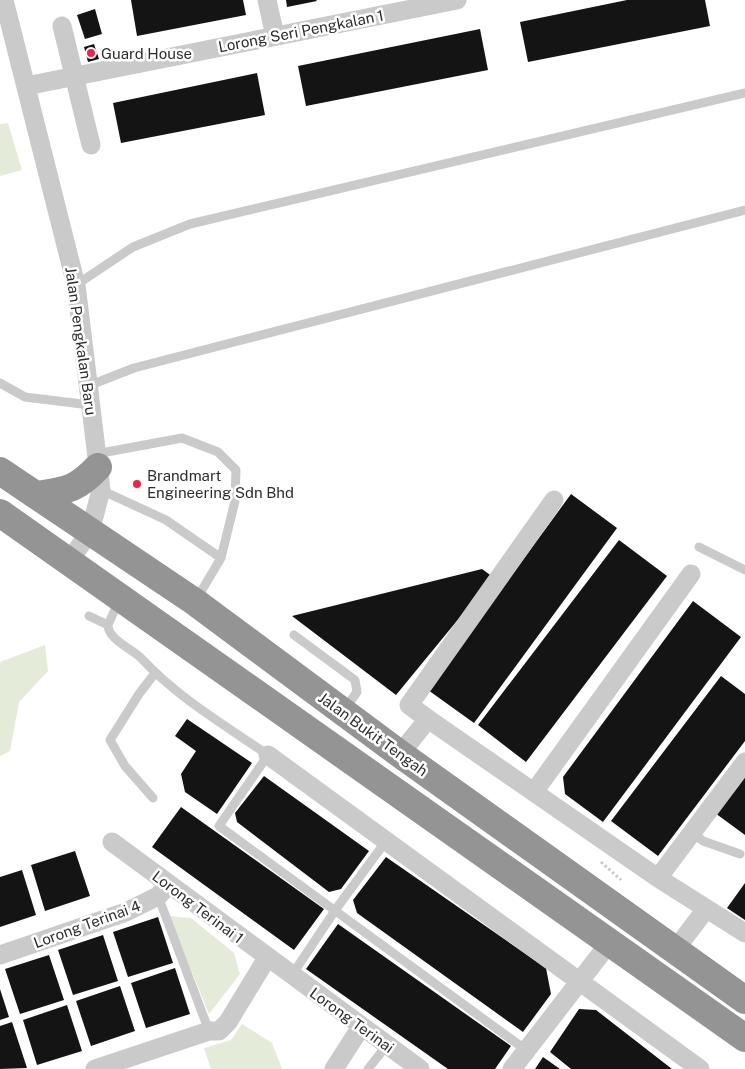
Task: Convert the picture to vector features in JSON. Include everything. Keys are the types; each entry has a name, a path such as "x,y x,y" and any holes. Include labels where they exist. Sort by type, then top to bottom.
{"highway":[{"name":"Jalan Bukit Tengah","path":"0,471 195,602 400,754 745,1000"},
{"path":"37,495 70,489 83,483 98,471"},
{"path":"0,513 745,1038"}],"street":[{"name":"Jalan Pengkalan Baru","path":"4,0 5,29 26,86 76,285 98,471 90,532 69,561"},
{"path":"268,0 275,36"},
{"name":"Lorong Seri Pengkalan 1","path":"26,86 457,0"},
{"path":"62,26 91,145"},
{"path":"554,500 408,705 658,878 745,933"},
{"path":"534,792 691,574"},
{"path":"400,754 428,719"},
{"path":"268,756 700,1069"},
{"path":"658,878 745,762"},
{"name":"Lorong Terinai 1","path":"112,842 163,890 267,958 288,974"},
{"name":"Lorong Terinai 4","path":"0,955 126,912 163,890"},
{"path":"675,950 706,909"},
{"path":"512,1069 610,942"},
{"path":"95,1069 209,1031 218,1031 228,1022 267,958"},
{"name":"Lorong Terinai","path":"288,974 420,1069"},
{"path":"334,1069 366,1030"},
{"path":"344,1069 366,1030"}],"lane":[{"path":"76,285 133,247 190,224 745,94"},
{"path":"0,383 25,397 89,396 134,368 745,210"},
{"path":"98,471 182,438 218,452 236,470 234,501 221,558 195,602"},
{"path":"98,471 221,558"},
{"path":"699,547 745,570"},
{"path":"121,597 108,625 111,634 142,659 175,690 268,756 219,826 336,909 526,1050"},
{"path":"90,616 108,625"},
{"path":"294,635 355,680 358,692 343,712"},
{"path":"153,798 125,766 110,740 139,694 155,673"},
{"path":"692,832 703,841 740,854"},
{"path":"288,974 386,840"},
{"path":"163,890 209,1031"},
{"path":"368,1069 387,1045"}],"path":[{"path":"600,861 621,880"}],"green space":[{"path":"8,123 22,170 0,176 0,124"},
{"path":"45,645 48,671 19,702 10,751 0,756 0,662"},
{"path":"169,916 191,918 234,953 240,974 209,1014"},
{"path":"242,1024 272,1043 282,1069 211,1069 204,1048 231,1040"}],"building":[{"path":"131,0 243,0 246,15 137,36"},
{"path":"286,0 316,0 317,1 287,7"},
{"path":"627,0 705,0 710,26 528,62 520,22"},
{"path":"95,9 102,34 85,39 77,15"},
{"path":"480,29 488,70 306,106 298,66"},
{"name":"Guard House","path":"94,44 99,59 88,62 84,47"},
{"path":"257,73 265,115 121,143 113,103"},
{"path":"571,494 617,528 474,723 428,690"},
{"path":"619,540 667,576 526,762 478,725"},
{"path":"482,569 493,577 396,695 292,616"},
{"path":"693,601 741,637 603,822 565,794 563,777"},
{"path":"721,676 745,694 745,741 658,856 611,821"},
{"path":"187,719 252,763 217,814 185,792 181,774 196,751 175,736"},
{"path":"745,773 745,835 715,813"},
{"path":"264,776 369,851 341,889 329,892 237,822 235,813"},
{"path":"181,807 324,909 294,950 152,847"},
{"path":"75,851 90,896 45,911 31,865"},
{"path":"386,857 546,968 551,994 523,1032 357,913 353,900"},
{"path":"22,870 36,915 0,927 0,877"},
{"path":"745,883 745,920 727,908"},
{"path":"158,917 173,963 128,977 113,932"},
{"path":"338,924 511,1046 495,1069 448,1069 306,969"},
{"path":"103,935 118,981 73,995 58,950"},
{"path":"49,955 64,1000 20,1014 5,969"},
{"path":"175,968 190,1014 146,1028 131,983"},
{"path":"120,986 135,1031 91,1046 76,1001"},
{"path":"0,989 9,1017 0,1020"},
{"path":"67,1005 82,1051 37,1065 23,1020"},
{"path":"579,1009 596,1010 672,1069 571,1069 550,1052"},
{"path":"12,1022 27,1068 0,1069 0,1026"},
{"path":"543,1057 560,1069 535,1069"}],"place":[{"name":"Guard House","path":"91,53"},
{"name":"Brandmart Engineering Sdn Bhd","path":"137,484"}]}
